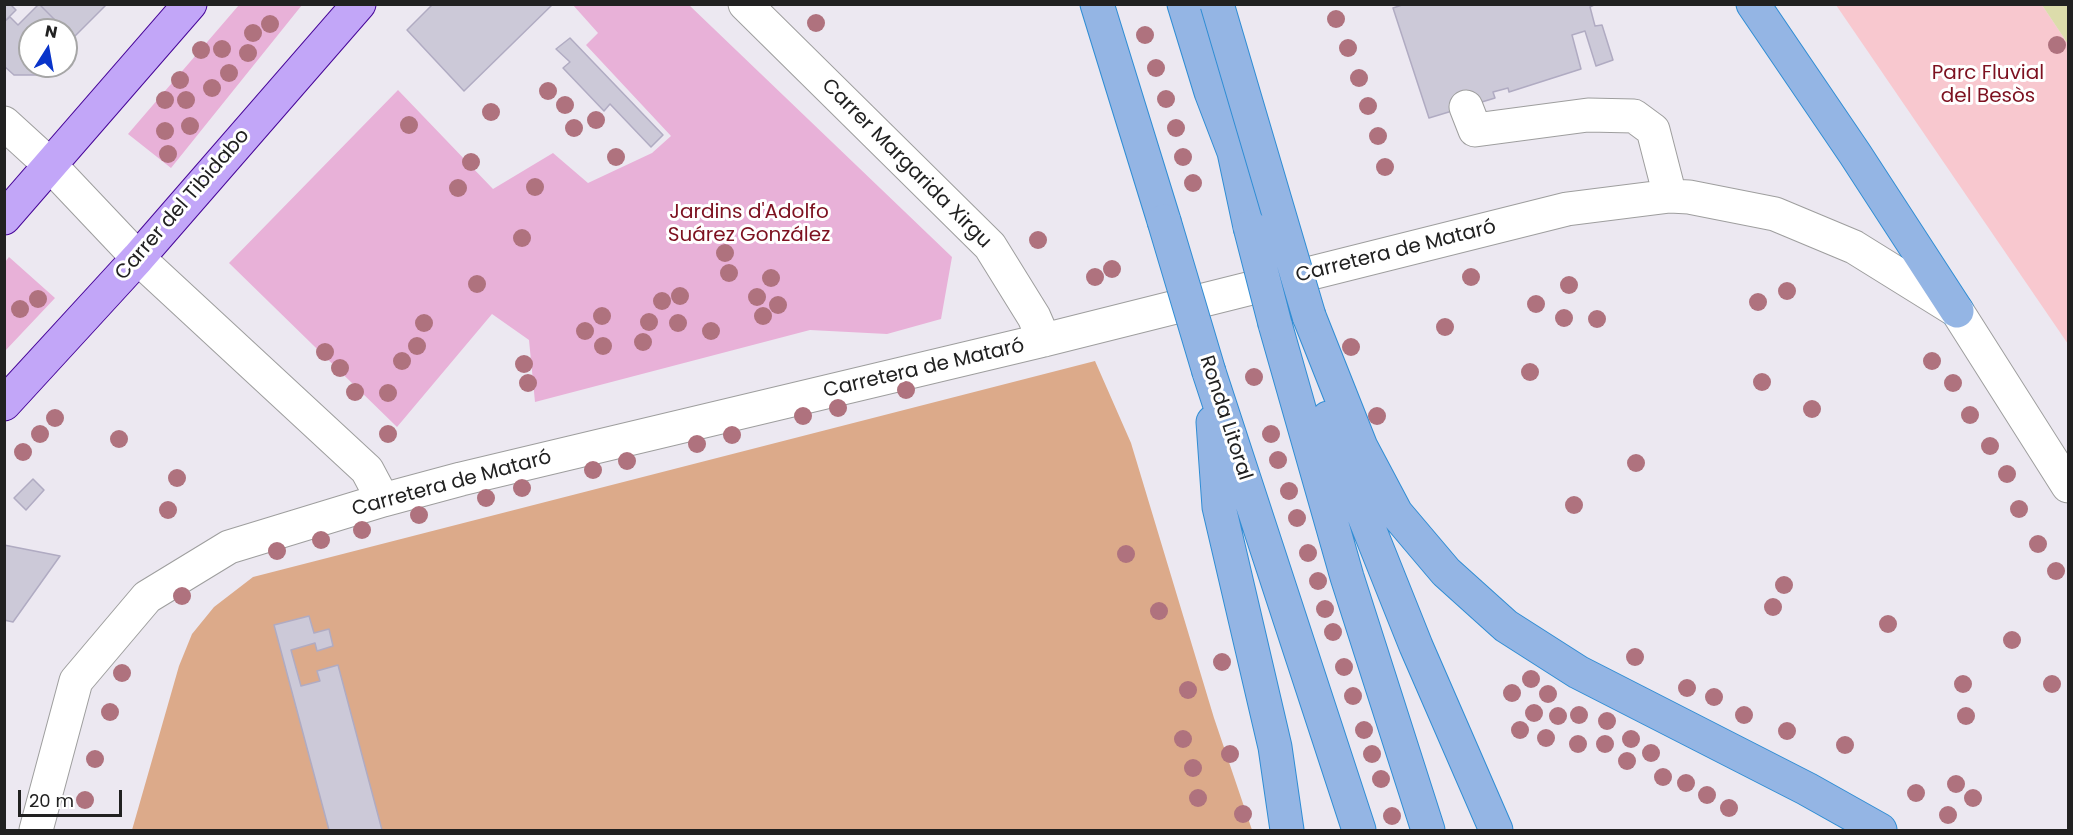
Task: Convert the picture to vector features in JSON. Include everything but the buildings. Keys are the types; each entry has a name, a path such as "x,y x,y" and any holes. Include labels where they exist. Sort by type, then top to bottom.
{"highway":[{"name":"Ronda Litoral","path":"1097,4 1209,372 1359,831"},
{"path":"1184,4 1211,92 1338,451 1416,646 1496,831"},
{"path":"1217,4 1294,322 1344,566 1428,831"},
{"path":"1753,4 1855,154 1956,311"},
{"path":"1294,322 1396,513 1446,572 1506,626 1578,672 1807,789 1880,831"},
{"path":"1209,372 1219,507 1275,747 1287,831"}],"main road":[{"name":"Carrer del Tibidabo","path":"4,404 138,258 359,4"},
{"path":"4,218 184,7"}],"street":[{"name":"Carrer Margarida Xirgu","path":"746,4 990,246 1034,317 1044,340"},
{"path":"1466,107 1475,130 1588,115 1634,116 1653,130 1670,196"},
{"path":"4,123 50,165 138,258 367,470 383,500"},
{"name":"Carretera de Mataró","path":"36,831 76,681 147,597 230,547 383,500 1044,340 1567,208 1670,196 1689,197 1775,214 1854,248 1956,311"},
{"path":"1956,311 2068,486"}],"green space":[{"path":"239,5 302,5 171,168 128,134"},
{"name":"Jardins d'Adolfo Suárez González","path":"573,5 689,5 952,257 941,319 887,334 810,330 535,402 529,340 492,314 397,427 229,263 398,90 493,189 553,153 588,183 652,153 671,136 586,45 598,33"},
{"name":"Parc Fluvial del Besòs","path":"1836,5 2042,5 2068,44 2068,344"},
{"path":"9,257 55,298 5,351 5,262"}],"shaded area":[{"path":"2042,5 2068,5 2068,44"},
{"path":"1095,361 1131,443 1214,718 1252,830 132,830 179,666 192,634 214,607 253,577"}]}
